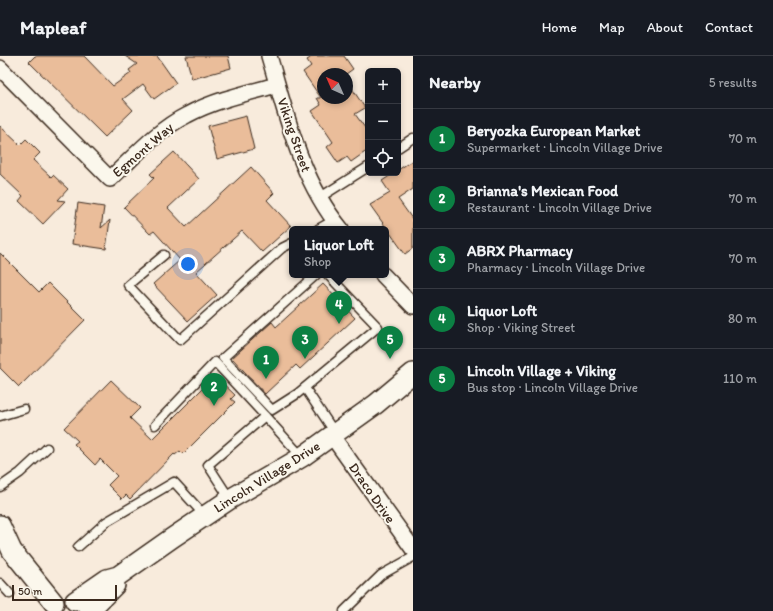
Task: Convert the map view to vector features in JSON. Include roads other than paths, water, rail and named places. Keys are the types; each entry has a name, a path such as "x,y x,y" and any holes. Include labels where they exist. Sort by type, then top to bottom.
{"street":[{"name":"Viking Street","path":"269,56 295,145 306,173 319,198 338,225"},
{"name":"Egmont Way","path":"0,68 110,180 162,131 188,114 216,102 278,85"},
{"path":"386,278 413,306"},
{"name":"Lincoln Village Drive","path":"82,608 107,579 118,576 230,499 302,457 376,404 413,373"},
{"name":"Draco Drive","path":"334,434 413,549"},
{"path":"2,536 51,607 62,599 69,599 82,608"}],"lane":[{"path":"401,146 413,138"},
{"path":"319,198 365,169"},
{"path":"164,255 128,286 180,340 282,248 289,244"},
{"path":"313,278 223,358 272,410 305,388 378,327 331,278"},
{"path":"155,425 215,362 302,457"},
{"path":"305,388 334,434"},
{"path":"0,416 24,409"},
{"path":"230,499 208,465 265,416"},
{"path":"0,487 20,473 47,448"},
{"path":"78,547 106,522 174,482 205,516"},
{"path":"344,611 381,575 413,557"},
{"path":"0,583 10,594"}],"place":[{"name":"Liquor Loft","path":"339,324"},
{"name":"ABRX Pharmacy","path":"305,359"},
{"name":"Lincoln Village + Viking","path":"390,359"},
{"name":"Beryozka European Market","path":"266,379"},
{"name":"Brianna's Mexican Food","path":"214,406"}]}
